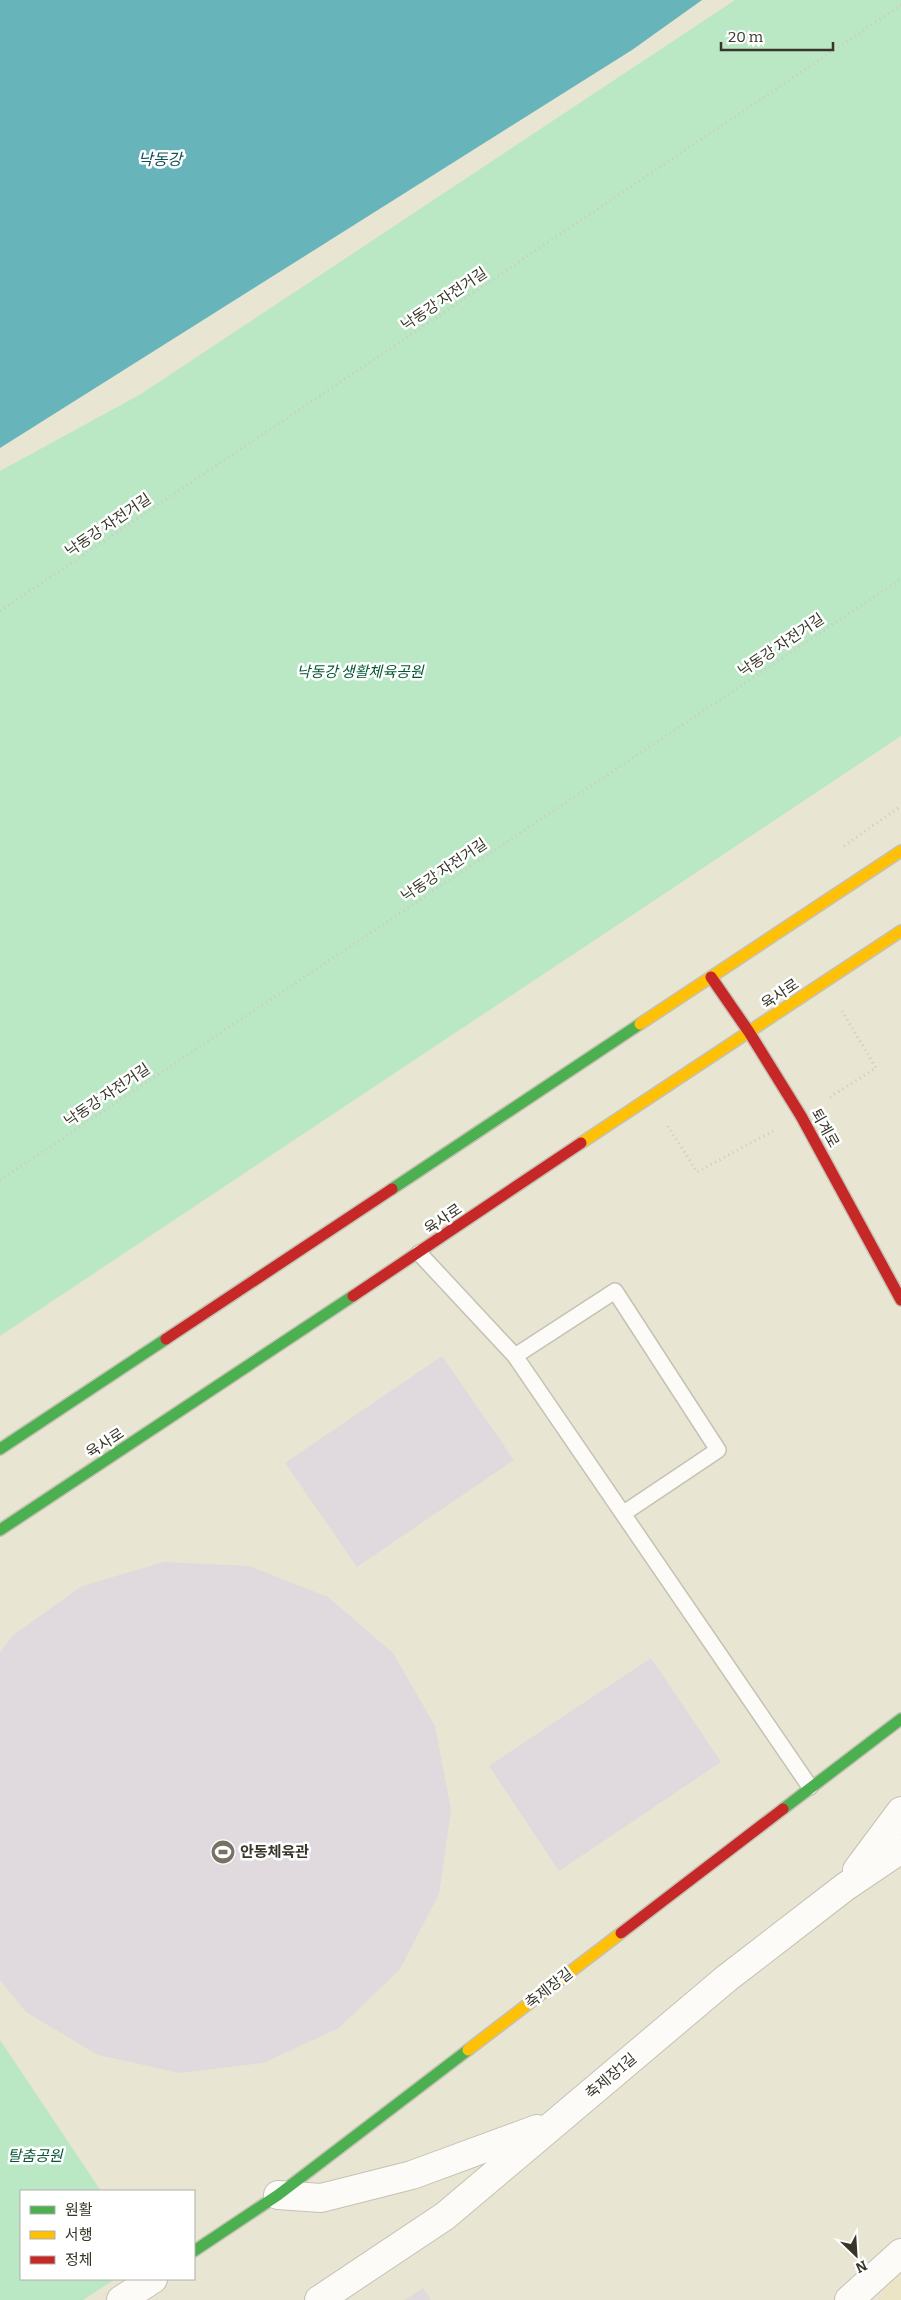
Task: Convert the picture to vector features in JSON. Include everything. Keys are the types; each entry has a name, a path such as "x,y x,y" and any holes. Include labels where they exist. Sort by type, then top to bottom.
{"street":[{"path":"0,1448 901,851"},
{"name":"육사로","path":"0,1530 901,931"},
{"name":"퇴계로","path":"711,977 749,1032 801,1116 901,1300"},
{"name":"축제장길","path":"195,2250 278,2195 901,1719"},
{"path":"845,1887 901,1811"},
{"name":"축제장1길","path":"319,2300 445,2216 728,1978 845,1887 901,1849"},
{"path":"278,2195 321,2198 403,2177 554,2123"},
{"path":"849,2300 901,2253"},
{"path":"121,2300 151,2280"}],"lane":[{"path":"419,1253 515,1356 810,1787"},
{"path":"515,1356 614,1290 718,1450 624,1513"}],"path":[{"name":"낙동강 자전거길","path":"0,611 901,5"},
{"name":"낙동강 자전거길","path":"0,1180 901,579"}],"shaded area":[{"path":"901,2271 901,2300 877,2300"}],"green space":[{"name":"낙동강 생활체육공원","path":"735,0 901,0 901,736 0,1336 0,471 141,394"},
{"name":"탈춤공원","path":"0,2040 100,2190 20,2190 20,2280 113,2280 83,2300 0,2300"}],"water":[{"name":"낙동강","path":"0,0 702,0 632,50 0,448"}],"building":[{"path":"442,1356 514,1460 357,1567 285,1463"},
{"name":"안동체육관","path":"164,1562 249,1566 328,1597 393,1653 435,1726 451,1810 439,1894 400,1969 339,2028 263,2063 180,2073 98,2055 26,2012 0,1980 0,1653 12,1636 82,1586"},
{"path":"651,1658 721,1762 559,1871 489,1766"},
{"path":"423,2288 431,2300 405,2300"}],"traffic: fast":[{"path":"392,1189 640,1024"},
{"path":"0,1530 353,1296"},
{"path":"0,1449 166,1339"},
{"path":"783,1809 901,1719"},
{"path":"195,2250 278,2195 468,2050"}],"traffic: slow":[{"path":"640,1024 901,851"},
{"path":"581,1143 901,931"},
{"path":"468,2050 621,1933"}],"traffic: jam":[{"path":"711,977 749,1032 801,1116 901,1300"},
{"path":"353,1296 581,1143"},
{"path":"166,1339 392,1189"},
{"path":"621,1933 783,1809"}],"place":[{"name":"안동체육관","path":"223,1852"}]}
